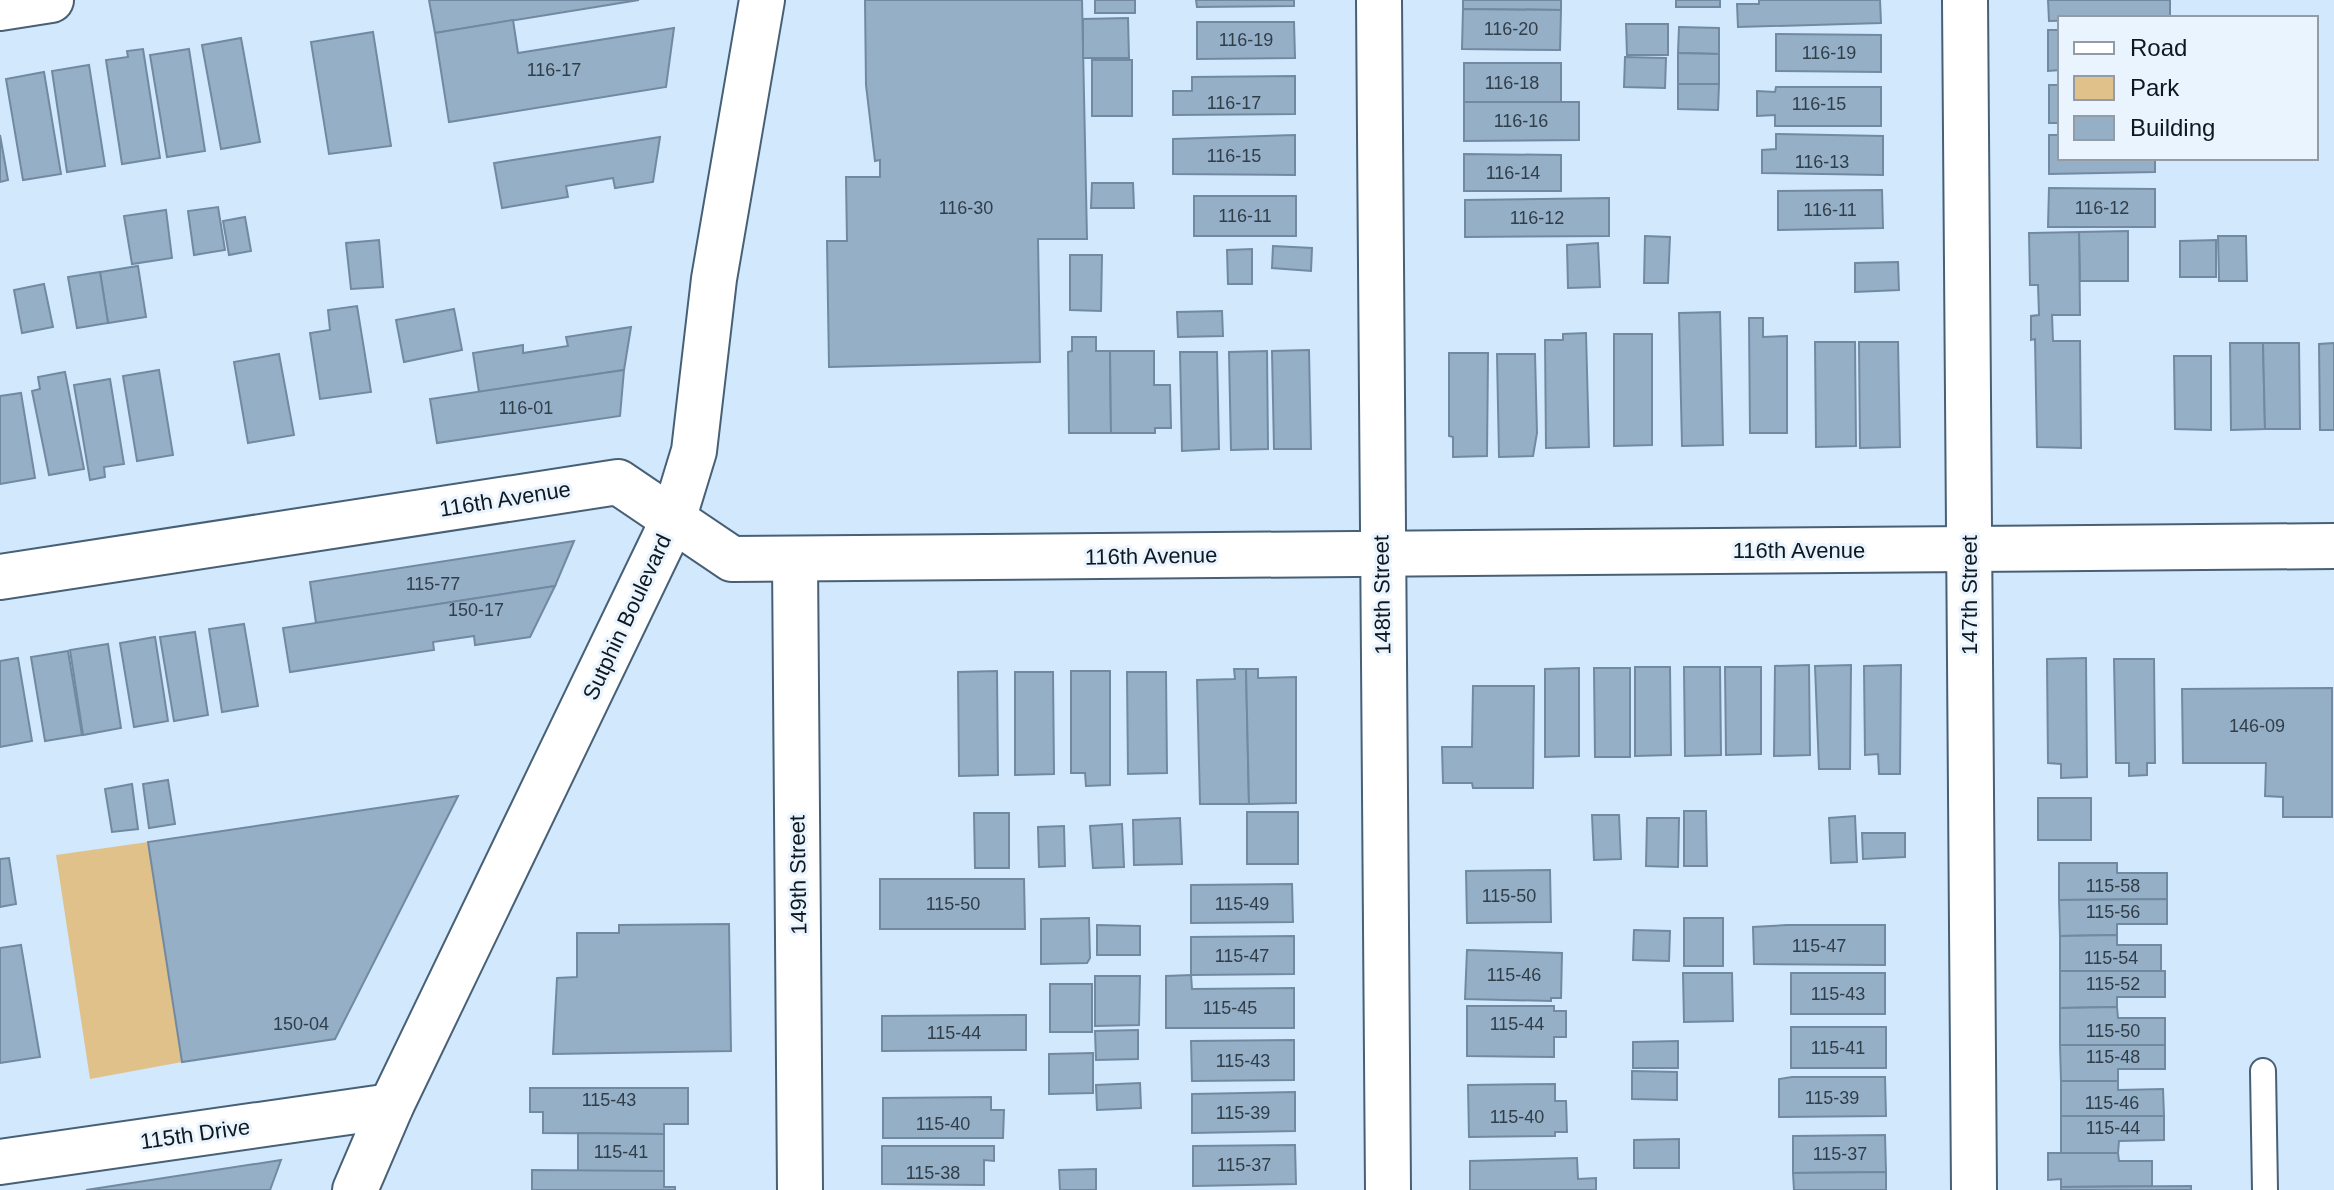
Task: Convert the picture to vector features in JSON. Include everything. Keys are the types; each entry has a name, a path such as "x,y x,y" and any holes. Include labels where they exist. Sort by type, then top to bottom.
{"street":[{"path":"0,8 51,0"},
{"name":"Sutphin Boulevard","path":"355,1190 391,1106 673,520 694,451 714,279 762,0"},
{"name":"148th Street","path":"1379,0 1388,1190"},
{"name":"147th Street","path":"1965,0 1974,1190"},
{"name":"116th Avenue","path":"0,577 618,482 732,559 2334,546"},
{"name":"149th Street","path":"795,560 800,1190"},
{"name":"115th Drive","path":"0,1162 391,1106"}],"lane":[{"path":"2263,1071 2265,1190"}],"green space":[{"path":"148,842 182,1062 90,1079 56,855"}],"building":[{"path":"429,0 639,0 435,33"},
{"path":"865,0 1082,0 1087,239 1038,239 1040,362 829,367 827,241 847,241 846,177 880,177 880,160 875,161 866,85"},
{"path":"1095,0 1135,0 1135,13 1095,13"},
{"path":"1196,0 1294,0 1294,6 1197,7"},
{"path":"1463,0 1561,0 1561,10 1463,9"},
{"path":"1676,0 1720,0 1720,7 1676,7"},
{"path":"1759,0 1880,0 1881,23 1738,27 1737,4 1759,4"},
{"path":"2048,0 2170,0 2170,16 2058,16 2058,21 2049,21"},
{"path":"1463,9 1561,10 1560,50 1462,49"},
{"path":"1128,18 1129,58 1083,58 1083,19"},
{"path":"513,20 518,53 674,28 666,87 449,122 435,33"},
{"path":"1197,22 1294,22 1295,58 1197,59"},
{"path":"1626,24 1668,24 1668,55 1627,55"},
{"path":"1679,27 1719,28 1719,54 1678,53"},
{"path":"2048,30 2058,30 2058,70 2048,71"},
{"path":"373,32 391,146 329,154 311,42"},
{"path":"1776,34 1881,35 1881,72 1776,71"},
{"path":"241,38 260,142 221,149 202,45"},
{"path":"143,49 160,158 122,164 106,60 128,57 127,51"},
{"path":"189,49 205,151 167,157 150,55"},
{"path":"1678,53 1719,54 1719,84 1678,84"},
{"path":"1625,57 1666,58 1665,88 1624,87"},
{"path":"1092,60 1132,60 1132,116 1092,116"},
{"path":"1464,63 1561,63 1561,102 1464,102"},
{"path":"89,65 105,166 67,172 52,71"},
{"path":"44,72 61,174 23,180 6,79"},
{"path":"1295,76 1295,114 1173,115 1173,91 1192,91 1192,77"},
{"path":"1678,84 1719,84 1718,110 1678,109"},
{"path":"2049,85 2058,85 2058,123 2049,123"},
{"path":"1776,87 1881,87 1881,126 1775,126 1775,115 1757,116 1757,91 1775,92"},
{"path":"1464,102 1579,102 1579,140 1464,141"},
{"path":"1776,134 1883,136 1883,175 1762,173 1762,150 1776,149"},
{"path":"0,135 8,180 0,182"},
{"path":"1295,135 1295,175 1173,174 1173,139"},
{"path":"2049,135 2058,135 2058,160 2155,160 2155,172 2049,174"},
{"path":"660,137 653,182 615,188 613,178 566,186 568,197 502,208 494,163"},
{"path":"1464,154 1561,155 1561,191 1464,191"},
{"path":"1092,183 1133,183 1134,208 1091,208"},
{"path":"2049,188 2155,189 2155,227 2048,227"},
{"path":"1882,190 1883,228 1778,230 1778,191"},
{"path":"1194,196 1296,196 1296,236 1194,236"},
{"path":"1609,198 1609,236 1465,237 1465,200"},
{"path":"218,207 225,250 194,255 188,211"},
{"path":"166,210 172,258 132,264 124,216"},
{"path":"245,217 251,251 229,255 223,221"},
{"path":"2128,231 2128,281 2080,281 2079,232"},
{"path":"2079,232 2080,315 2052,315 2053,341 2080,341 2081,448 2037,447 2035,339 2031,340 2031,316 2039,315 2038,285 2030,285 2029,233"},
{"path":"1645,236 1670,237 1668,283 1644,283"},
{"path":"2218,236 2246,236 2247,281 2219,281"},
{"path":"379,240 383,287 351,289 346,243"},
{"path":"2216,240 2216,277 2180,277 2180,241"},
{"path":"1598,243 1600,287 1568,288 1567,245"},
{"path":"1273,246 1312,248 1311,271 1272,268"},
{"path":"1252,249 1252,284 1228,284 1227,250"},
{"path":"1070,255 1102,255 1101,311 1070,310"},
{"path":"1898,262 1899,290 1855,292 1855,263"},
{"path":"138,266 146,317 108,323 100,272"},
{"path":"100,272 108,323 77,328 68,277"},
{"path":"44,284 53,327 22,333 14,290"},
{"path":"357,306 371,392 320,399 310,333 330,330 328,310"},
{"path":"454,309 462,350 404,362 396,320"},
{"path":"1222,311 1223,336 1178,337 1177,312"},
{"path":"1720,312 1723,445 1682,446 1679,313"},
{"path":"1749,318 1763,318 1763,337 1787,336 1787,433 1750,433"},
{"path":"631,327 624,370 479,392 473,353 523,345 523,353 568,346 566,337"},
{"path":"1586,333 1589,447 1546,448 1545,340 1563,340 1563,334"},
{"path":"1614,334 1652,334 1652,445 1614,446"},
{"path":"1072,337 1096,337 1096,351 1110,351 1111,433 1069,433 1068,352 1072,351"},
{"path":"1815,342 1855,342 1856,446 1816,447"},
{"path":"1859,342 1898,342 1900,447 1860,448"},
{"path":"2230,343 2263,343 2265,429 2231,430"},
{"path":"2263,343 2299,343 2300,429 2265,429"},
{"path":"2334,343 2334,430 2320,430 2319,344"},
{"path":"1309,350 1311,449 1274,449 1272,351"},
{"path":"1110,351 1154,351 1154,385 1170,385 1171,428 1155,428 1155,433 1111,433"},
{"path":"1267,351 1268,449 1231,450 1229,352"},
{"path":"1180,352 1217,352 1219,449 1182,451"},
{"path":"1449,353 1488,353 1487,456 1453,457 1453,437 1449,436"},
{"path":"279,354 294,435 248,443 234,362"},
{"path":"1497,354 1535,354 1537,433 1533,456 1499,457"},
{"path":"2174,356 2211,356 2211,430 2175,429"},
{"path":"159,370 173,455 137,461 123,376"},
{"path":"624,370 620,416 437,443 430,399"},
{"path":"65,372 84,469 49,475 32,391 40,389 38,377"},
{"path":"110,379 124,464 104,467 105,477 90,480 74,385"},
{"path":"21,393 35,478 0,484 0,396"},
{"path":"574,541 555,586 316,623 310,582"},
{"path":"555,586 530,637 475,645 474,636 433,642 434,650 290,672 283,628"},
{"path":"244,624 258,706 222,712 209,629"},
{"path":"195,632 208,715 174,721 160,637"},
{"path":"155,637 168,721 134,727 120,643"},
{"path":"108,644 121,728 83,735 70,650"},
{"path":"68,651 82,735 45,741 31,657"},
{"path":"18,658 32,741 0,747 0,661"},
{"path":"2086,658 2087,777 2061,778 2061,764 2048,763 2047,659"},
{"path":"2114,659 2154,659 2155,763 2147,763 2147,775 2129,776 2129,763 2116,763"},
{"path":"1809,665 1810,755 1774,756 1775,666"},
{"path":"1851,665 1850,769 1819,769 1815,666"},
{"path":"1901,665 1900,774 1879,774 1878,754 1865,755 1864,666"},
{"path":"1635,667 1670,667 1671,755 1635,756"},
{"path":"1684,667 1720,667 1721,755 1685,756"},
{"path":"1725,667 1761,667 1761,754 1726,755"},
{"path":"1579,668 1579,756 1545,757 1545,669"},
{"path":"1594,668 1630,668 1630,757 1595,757"},
{"path":"1234,669 1246,669 1249,804 1200,804 1197,680 1235,679"},
{"path":"1246,669 1258,669 1258,678 1296,677 1296,803 1249,804"},
{"path":"997,671 998,775 959,776 958,672"},
{"path":"1071,671 1110,671 1110,785 1086,786 1085,773 1071,773"},
{"path":"1015,672 1053,672 1054,774 1015,775"},
{"path":"1127,672 1166,672 1167,773 1128,774"},
{"path":"1473,686 1534,686 1533,788 1473,788 1472,783 1443,783 1442,747 1472,747"},
{"path":"2332,688 2332,817 2283,817 2283,797 2265,796 2266,763 2183,763 2182,689"},
{"path":"168,780 175,824 149,828 143,784"},
{"path":"132,784 138,829 112,832 105,789"},
{"path":"458,796 335,1039 182,1062 148,842"},
{"path":"2038,798 2091,798 2091,840 2038,840"},
{"path":"1684,811 1706,811 1707,866 1684,866"},
{"path":"1247,812 1298,812 1298,864 1247,864"},
{"path":"974,813 1009,813 1009,868 975,868"},
{"path":"1592,815 1619,815 1621,859 1594,860"},
{"path":"1855,816 1857,862 1831,863 1829,818"},
{"path":"1180,818 1182,864 1134,865 1133,820"},
{"path":"1647,818 1679,818 1678,867 1646,866"},
{"path":"1122,824 1124,867 1093,868 1090,826"},
{"path":"1064,826 1065,866 1039,867 1038,827"},
{"path":"1862,833 1905,833 1905,857 1863,859"},
{"path":"9,858 16,904 0,907 0,859"},
{"path":"2059,863 2117,863 2117,873 2167,873 2167,899 2059,900"},
{"path":"1550,870 1551,922 1467,923 1466,871"},
{"path":"880,879 1024,879 1025,929 880,929"},
{"path":"1292,884 1293,922 1191,923 1191,885"},
{"path":"2167,899 2167,924 2117,924 2117,935 2060,936 2059,900"},
{"path":"1089,918 1090,958 1087,963 1041,964 1041,919"},
{"path":"1684,918 1723,918 1723,966 1684,966"},
{"path":"729,924 731,1051 553,1054 557,978 577,977 577,933 619,933 619,925"},
{"path":"1097,925 1140,926 1140,955 1097,955"},
{"path":"1885,925 1885,965 1754,964 1753,927"},
{"path":"1634,930 1670,931 1669,961 1633,960"},
{"path":"2117,935 2117,945 2161,945 2161,971 2060,971 2060,936"},
{"path":"1294,936 1294,974 1191,975 1191,937"},
{"path":"21,945 40,1057 0,1063 0,948"},
{"path":"1467,950 1562,953 1561,998 1551,998 1551,1001 1465,999"},
{"path":"2060,971 2165,971 2165,997 2117,997 2117,1007 2060,1008"},
{"path":"1683,973 1732,973 1733,1021 1684,1022"},
{"path":"1791,973 1885,973 1885,1014 1791,1014"},
{"path":"1191,975 1192,989 1294,988 1294,1028 1166,1028 1166,976"},
{"path":"1095,976 1140,976 1139,1025 1095,1026"},
{"path":"1050,984 1092,984 1092,1032 1050,1032"},
{"path":"1467,1006 1554,1006 1554,1011 1566,1011 1566,1037 1554,1037 1554,1057 1467,1056"},
{"path":"2117,1007 2118,1018 2165,1018 2165,1045 2060,1045 2060,1008"},
{"path":"1026,1015 1026,1050 882,1051 882,1016"},
{"path":"1791,1027 1886,1027 1886,1068 1791,1068"},
{"path":"1138,1030 1138,1059 1096,1060 1095,1031"},
{"path":"1294,1040 1294,1080 1192,1081 1191,1041"},
{"path":"1678,1041 1678,1068 1633,1068 1633,1042"},
{"path":"2060,1045 2165,1045 2165,1069 2118,1069 2118,1081 2061,1081"},
{"path":"1093,1053 1093,1093 1049,1094 1049,1054"},
{"path":"1632,1071 1677,1072 1677,1100 1632,1099"},
{"path":"1885,1077 1886,1116 1779,1117 1779,1079"},
{"path":"2061,1081 2118,1081 2118,1090 2163,1089 2164,1116 2061,1116"},
{"path":"1140,1083 1141,1108 1097,1110 1096,1085"},
{"path":"1555,1084 1555,1101 1566,1101 1567,1132 1555,1132 1555,1136 1469,1137 1468,1085"},
{"path":"530,1088 688,1088 688,1124 664,1124 664,1134 543,1133 543,1112 530,1112"},
{"path":"1295,1092 1295,1131 1192,1133 1192,1094"},
{"path":"991,1097 991,1110 1004,1110 1003,1138 883,1138 883,1098"},
{"path":"2061,1116 2164,1116 2164,1140 2119,1141 2118,1153 2061,1153"},
{"path":"578,1133 664,1134 664,1171 578,1171"},
{"path":"1885,1135 1886,1172 1793,1173 1793,1136"},
{"path":"1679,1139 1679,1168 1634,1168 1634,1140"},
{"path":"1295,1145 1296,1184 1193,1186 1193,1146"},
{"path":"882,1146 994,1146 994,1161 984,1160 984,1185 882,1184"},
{"path":"2048,1153 2118,1153 2119,1161 2152,1161 2152,1186 2061,1187 2061,1179 2048,1180"},
{"path":"1577,1158 1578,1179 1596,1178 1596,1190 1470,1190 1470,1161"},
{"path":"281,1160 270,1190 86,1190"},
{"path":"1096,1169 1096,1190 1060,1190 1059,1170"},
{"path":"532,1170 664,1171 664,1187 675,1187 675,1190 532,1190"},
{"path":"1886,1172 1886,1190 1794,1190 1793,1173"},
{"path":"2191,1186 2191,1190 2061,1190 2061,1187"}]}
